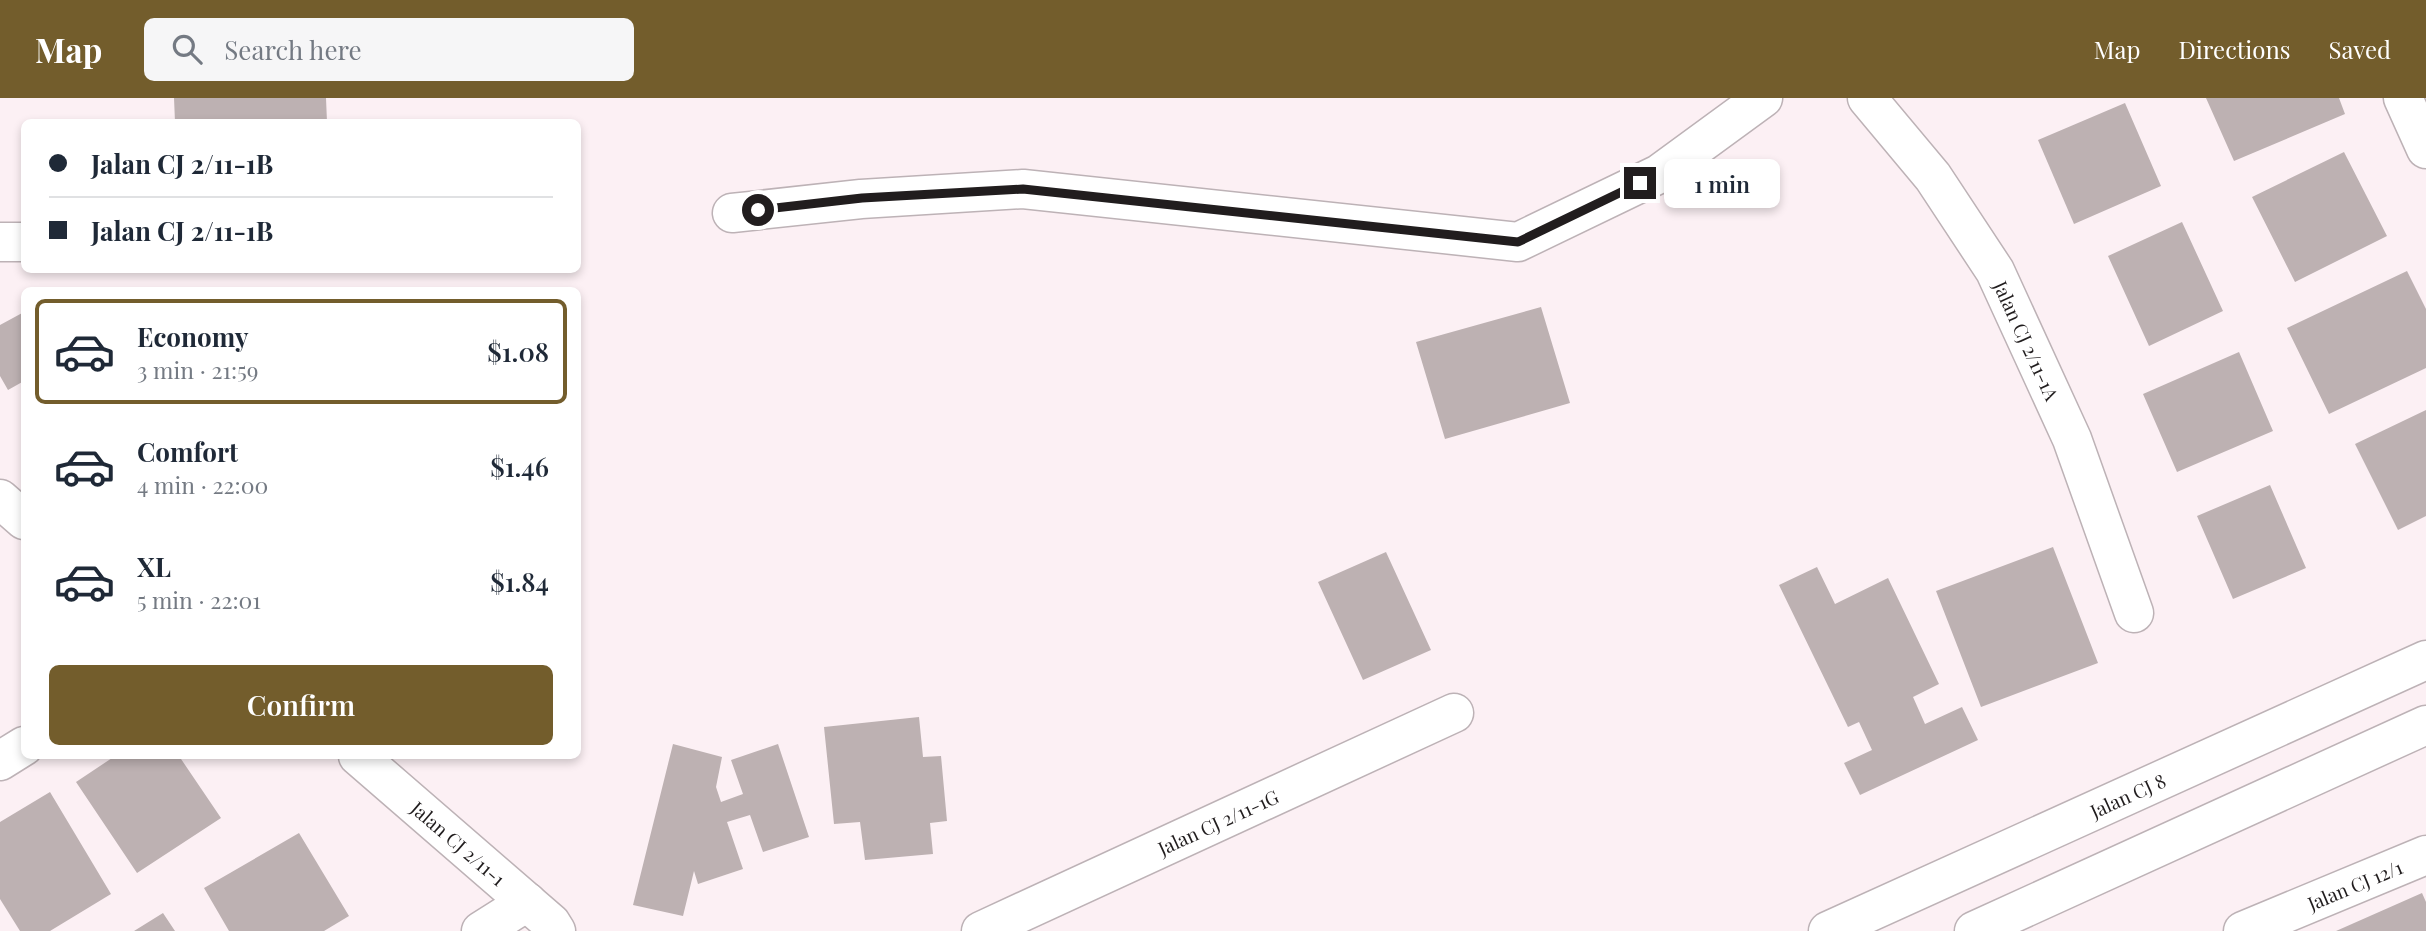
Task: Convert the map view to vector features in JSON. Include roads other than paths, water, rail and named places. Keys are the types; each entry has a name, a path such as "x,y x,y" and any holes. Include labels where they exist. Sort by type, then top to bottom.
{"street":[{"path":"732,213 862,198 1023,189 1518,242 1659,174 1763,98"},
{"name":"Jalan CJ 2/11-1A","path":"1867,98 1933,177 1995,271 2072,439 2134,613"},
{"path":"2403,98 2426,149"},
{"path":"0,242 21,242"},
{"path":"0,499 21,517"},
{"name":"Jalan CJ 8","path":"1828,931 2426,660"},
{"name":"Jalan CJ 2/11-1G","path":"981,931 1454,713"},
{"path":"1974,931 2426,725"},
{"path":"0,761 21,748"},
{"name":"Jalan CJ 2/11-1","path":"361,759 551,923 556,931"},
{"name":"Jalan CJ 12/1","path":"2243,931 2426,856"},
{"path":"481,931 527,902"}]}
